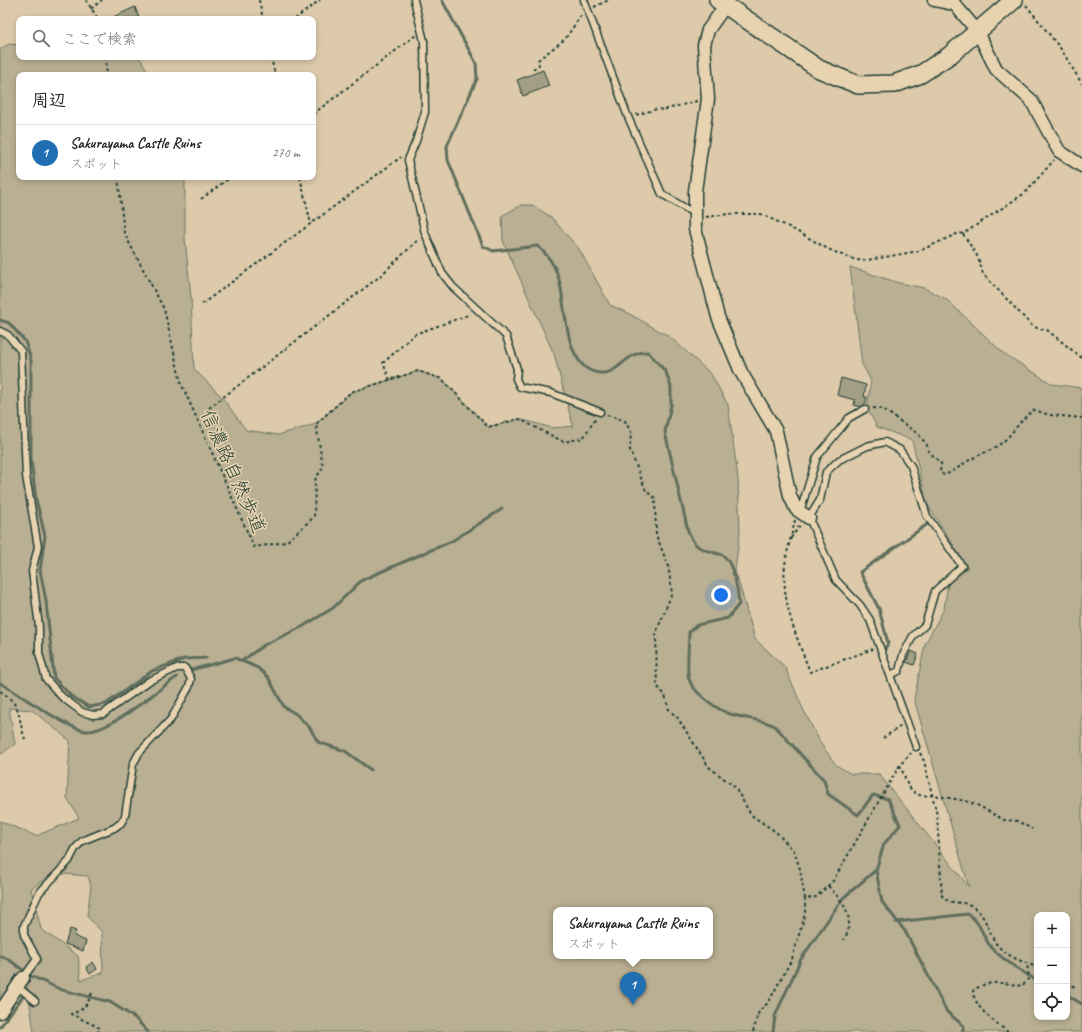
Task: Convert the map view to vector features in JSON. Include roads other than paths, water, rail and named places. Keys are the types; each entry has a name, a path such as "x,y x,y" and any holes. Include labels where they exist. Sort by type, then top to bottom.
{"street":[{"path":"934,0 952,2 978,32 996,69 1031,100 1059,152 1082,166"},
{"path":"801,513 790,496 776,431 741,372 718,317 695,229 695,191 708,99 704,45 708,30 722,3 819,69 858,85 894,84 921,74 950,55 1014,0"},
{"path":"0,1012 21,982"}],"lane":[{"path":"414,0 424,41 425,112 408,160 425,233 442,273 453,287 506,336 517,369 516,380 520,387 551,392 600,412"},
{"path":"584,0 628,117 662,194 695,216"},
{"path":"0,331 8,335 20,351 26,476 38,547 32,571 39,627 39,653 46,679 62,697 82,712 93,715 103,714 149,681 177,668 185,668 191,679 189,687 171,719 139,753 133,764 125,816 121,823 82,841 75,849 69,862 39,893 24,926 24,935 37,959 21,982 35,1001"},
{"path":"866,409 849,418 817,457 801,513 836,580 860,605 870,620 916,747"},
{"path":"801,513 820,500 826,472 839,460 867,446 886,442 900,450 911,466 927,516 962,566 935,591 925,625 913,636 903,655 899,671 890,675"}],"waterway":[{"path":"442,0 476,63 477,79 447,146 448,160 483,246 493,251 538,246 547,256 558,276 572,348 579,360 588,369 600,373 607,373 634,355 648,352 666,372 671,387 671,405 665,432 688,531 695,544 705,550 722,555 727,560 735,578 739,604 728,618 697,625 689,632 688,669 691,684 706,700 725,712 775,726 824,780 828,794 858,815 873,795 888,799 900,825 884,844 876,870 882,902 905,931 947,1012 964,1026 962,1032"},
{"path":"0,320 9,323 25,341 31,360 31,460 36,499 45,536 40,570 46,601 54,678 71,696 89,707 106,704 152,671 184,659 206,658"},
{"path":"242,661 264,645 302,627 333,608 362,580 452,541 502,509"},
{"path":"885,649 888,643 879,609 860,572 929,523"},
{"path":"191,670 235,658 258,668 268,677 284,707 296,714 310,728 318,742 345,751 371,770"},
{"path":"0,683 56,718 78,729 86,731 96,730 120,718 177,677"},
{"path":"773,1032 775,1016 801,959 843,898 876,870"},
{"path":"896,922 968,914 976,921 988,943 1001,957 1034,979"},
{"path":"0,956 8,959 31,976 62,990 110,1002 135,1018 148,1032"},
{"path":"0,1027 24,995"},
{"path":"1070,997 1082,1004"}],"place":[{"name":"Sakurayama Castle Ruins","path":"633,1005"}]}
